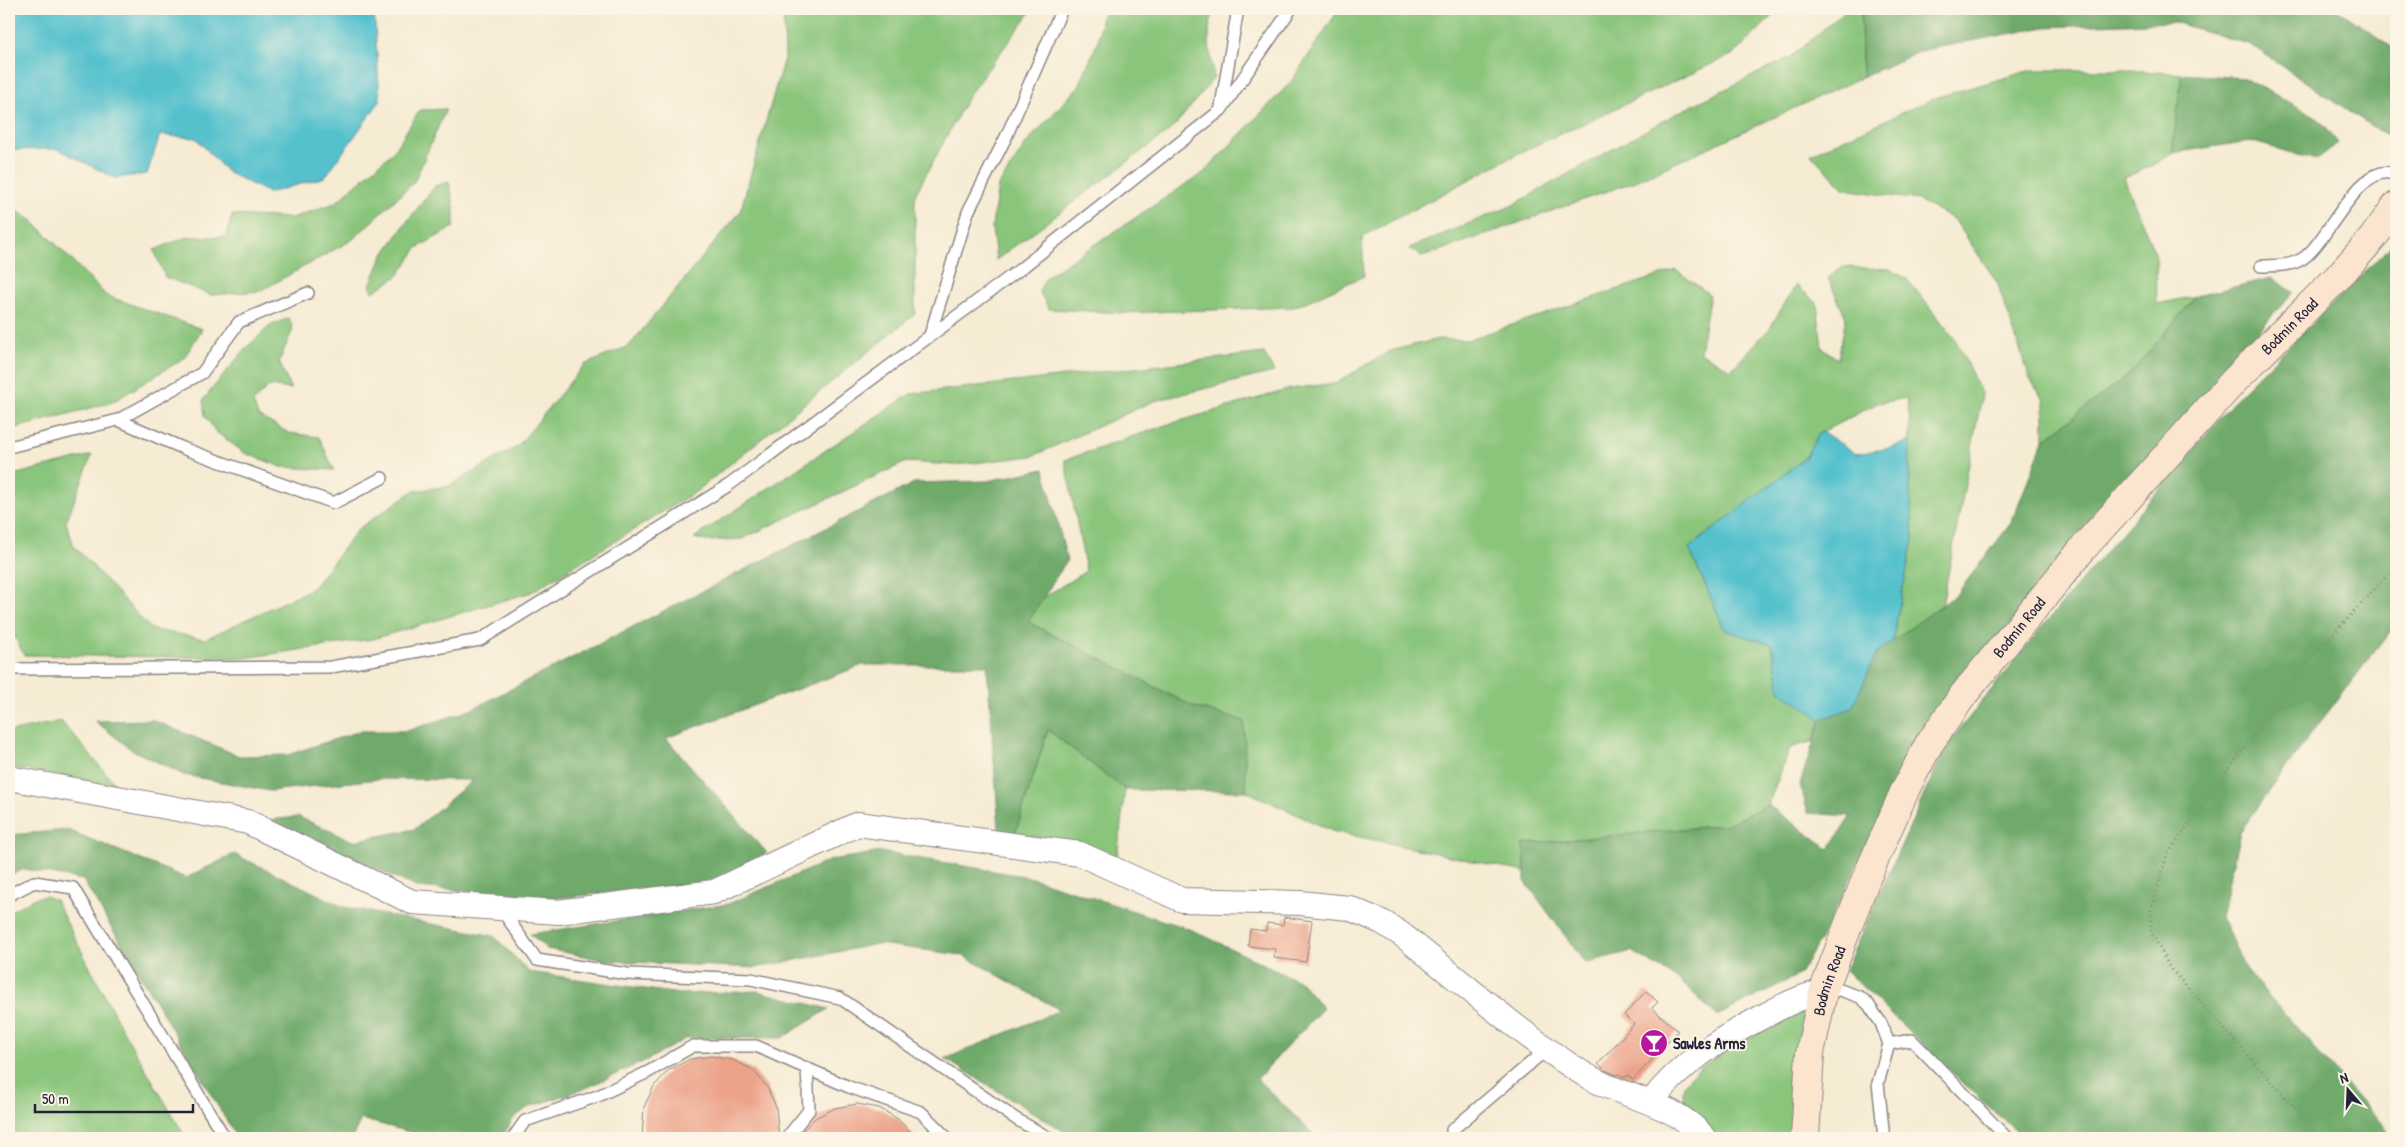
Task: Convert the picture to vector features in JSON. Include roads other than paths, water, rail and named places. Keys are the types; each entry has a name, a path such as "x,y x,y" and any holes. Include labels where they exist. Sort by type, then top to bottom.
{"main road":[{"name":"Bodmin Road","path":"1805,1138 1810,1053 1824,992 1865,881 1906,788 1930,744 1964,694 2085,546 2233,382 2337,278 2372,239 2396,206"}],"street":[{"path":"9,778 248,822 412,902 558,912 714,892 858,824 1080,854 1182,900 1300,903 1357,911 1382,922 1401,934 1547,1049 1600,1083 1651,1102 1685,1120 1705,1138"},
{"path":"1651,1102 1678,1070 1716,1042 1801,997 1824,992"}],"lane":[{"path":"930,335 968,212 1006,137 1062,9"},
{"path":"1221,110 1238,9"},
{"path":"9,669 331,667 480,640 729,485 1019,270 1221,110 1291,9"},
{"path":"2261,266 2288,265 2302,259 2319,242 2364,182 2377,174 2392,172 2396,175"},
{"path":"9,447 118,420 202,373 239,322 308,292"},
{"path":"118,420 185,449 334,503 382,478"},
{"path":"9,895 34,882 73,888 225,1138"},
{"path":"501,908 537,960 627,974 751,979 840,998 1016,1119 1049,1138"},
{"path":"1824,992 1840,990 1860,997 1868,1004 1881,1023 1889,1044 1878,1083 1884,1138"},
{"path":"1889,1044 1912,1040 2007,1138"},
{"path":"513,1138 525,1120 598,1096 648,1072 693,1046 756,1046 849,1086 921,1112 947,1138"},
{"path":"1453,1138 1452,1130 1547,1049"},
{"path":"789,1138 789,1135 809,1110 807,1068"}],"water":[{"path":"9,9 374,9 380,101 325,177 269,193 227,172 196,138 160,135 147,174 115,178 58,149 9,150"},
{"path":"1823,432 1856,454 1890,448 1910,441 1909,476 1913,539 1892,642 1877,652 1852,708 1821,719 1780,691 1772,645 1725,630 1689,548 1806,457 1818,434"}],"place":[{"name":"Sawles Arms","path":"1654,1043"}]}
